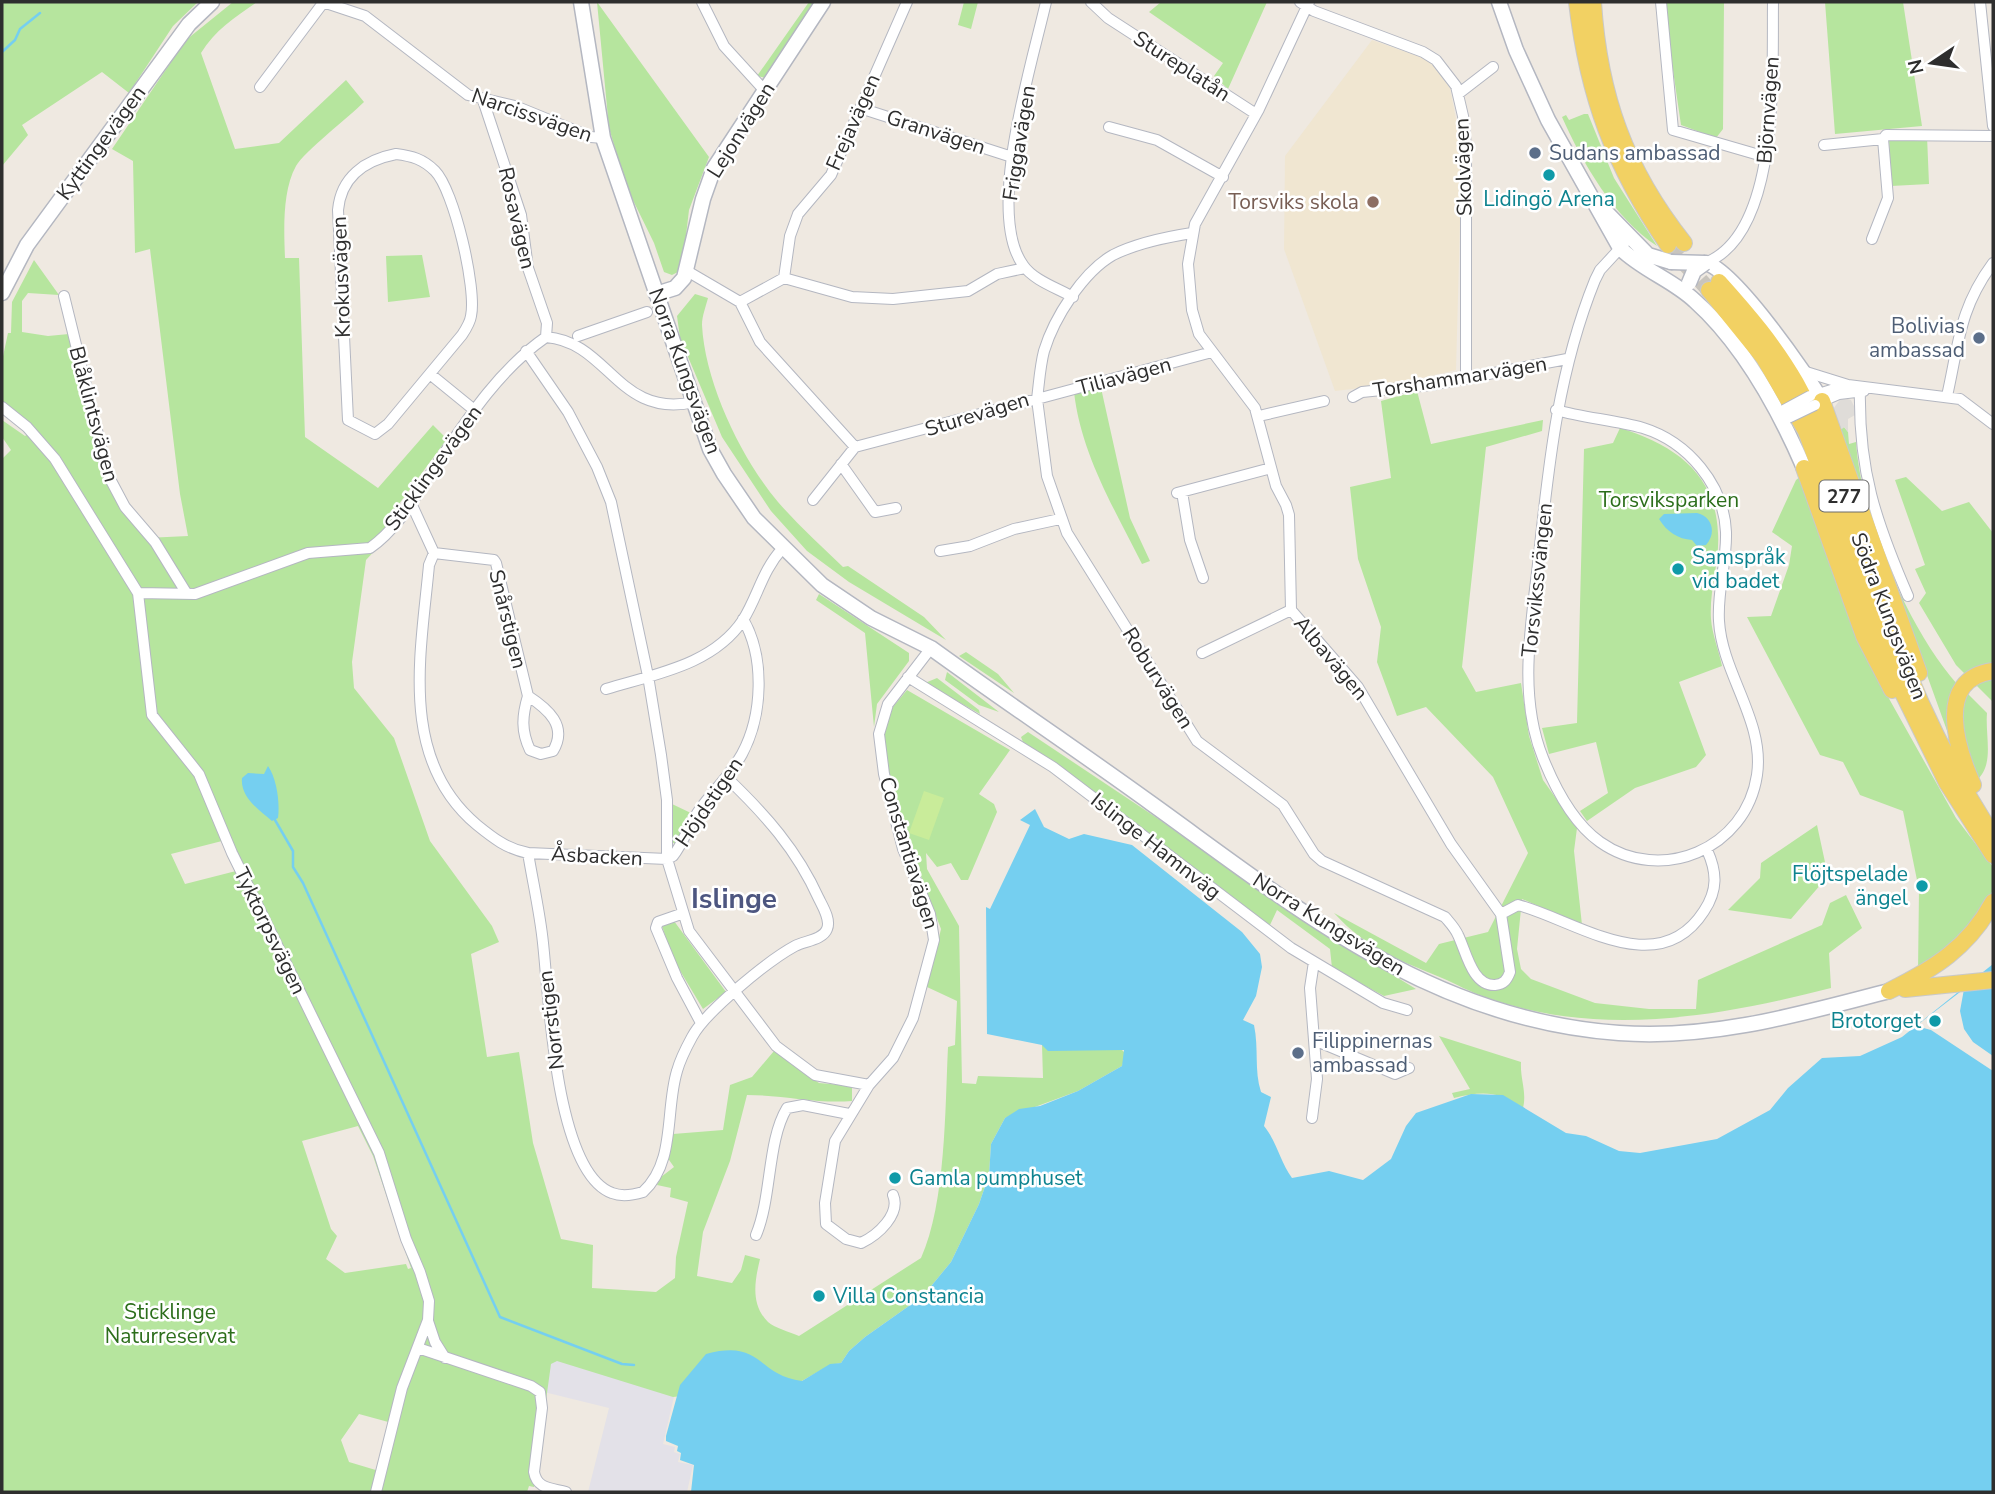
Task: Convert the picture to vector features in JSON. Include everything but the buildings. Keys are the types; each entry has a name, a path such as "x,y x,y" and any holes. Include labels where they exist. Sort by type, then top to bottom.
{"main road":[{"name":"Kyttingevägen","path":"2,293 27,245 172,47 212,2"},
{"name":"Norra Kungsvägen","path":"581,2 603,138 710,449 754,517 782,549 822,585 861,612 931,648 1300,911 1371,955 1456,997 1558,1027 1621,1034 1689,1033 1799,1014 1889,991"},
{"name":"Lejonvägen","path":"687,271 710,176 733,134 823,2"},
{"path":"1499,2 1512,40 1548,120 1591,197 1625,244 1634,262 1693,298 1733,344 1783,415 1864,636 1896,696 1929,734"},
{"path":"1577,2 1591,86 1605,133 1640,204 1676,244 1628,157 1612,118 1595,38 1593,2"},
{"path":"1625,244 1671,262 1708,263"},
{"path":"1693,298 1689,283 1694,271 1708,263"},
{"path":"1708,263 1719,284 1802,371 1816,399 1914,660 1929,734"},
{"path":"656,294 675,288 687,271"},
{"name":"Södra Kungsvägen","path":"1719,284 1768,340 1801,393 1838,479 1929,734 1974,808"},
{"path":"1991,671 1968,683 1955,705 1954,728 1974,808 1993,821"},
{"name":"277","path":"1974,808 1993,836"},
{"name":"277","path":"1974,808 1993,855"},
{"path":"1889,991 1936,967 1968,939 1993,902"},
{"path":"1889,991 1993,980"}],"street":[{"name":"Narcissvägen","path":"323,2 365,16 468,95 515,106 591,137 603,138"},
{"path":"260,87 323,2"},
{"path":"702,2 724,46 764,90"},
{"name":"Frejavägen","path":"784,278 790,236 798,214 831,175 906,2"},
{"name":"Friggavägen","path":"1025,268 1010,240 1007,226 1012,157 1046,2"},
{"name":"Stureplatån","path":"1091,2 1108,18 1256,114"},
{"path":"1661,2 1673,130 1766,157"},
{"name":"Björnvägen","path":"1708,263 1728,251 1745,224 1762,180 1772,88 1773,2"},
{"path":"1980,2 1993,126"},
{"path":"1192,233 1256,114 1305,4"},
{"name":"Skolvägen","path":"1305,4 1423,52 1436,60 1456,86 1466,146 1466,379"},
{"path":"1458,94 1493,67"},
{"name":"Rosavägen","path":"483,100 521,215 528,268 547,323 546,337"},
{"name":"Granvägen","path":"860,107 1012,157"},
{"path":"1109,127 1157,140 1223,177"},
{"path":"1824,145 1883,139 1886,135 1993,136"},
{"path":"1872,239 1888,198 1883,139"},
{"name":"Krokusvägen","path":"396,154 423,160 437,172 462,239 472,304 466,329 430,374 380,432 370,432 348,420 339,201 344,184 355,172 367,164 396,154"},
{"name":"Sturevägen","path":"855,447 1037,399 1044,352 1073,297 1101,263 1114,255 1168,237 1192,233"},
{"name":"Albavägen","path":"1192,233 1188,264 1192,310 1199,334 1259,416 1271,468 1289,516 1291,610 1358,687 1451,844 1501,914 1510,972 1507,980 1501,984"},
{"name":"Torsvikssvängen","path":"1556,410 1585,419 1638,426 1666,439 1701,468 1721,504 1726,533 1719,600 1721,638 1753,728 1758,763 1752,799 1733,828 1707,850 1686,858 1662,860 1614,850 1592,835 1577,819 1542,756 1531,702 1529,631 1556,410 1567,359 1595,280 1625,244"},
{"path":"1719,284 1728,251"},
{"path":"1947,396 1965,310 1976,286 1993,263"},
{"path":"740,302 784,278 852,297 893,299 968,291 997,274 1025,268 1073,297"},
{"path":"687,271 740,302 760,342 855,447 813,500"},
{"name":"Blåklintsvägen","path":"64,296 107,475 125,507 155,542 187,594"},
{"path":"578,336 647,312"},
{"path":"546,337 565,340 582,349 644,399 663,406 694,402"},
{"name":"Sticklingevägen","path":"138,593 187,594 215,588 274,563 308,553 370,548 411,503 473,409 526,351 546,337"},
{"path":"526,351 568,412 605,485 617,524 648,676 667,800 667,859 681,914 701,951 776,1046 808,1070 829,1080 869,1085"},
{"name":"Tiliavägen","path":"1037,399 1212,352"},
{"name":"Torshammarvägen","path":"1353,397 1362,392 1466,379 1567,359"},
{"path":"1802,371 1860,390"},
{"path":"430,374 473,409"},
{"path":"1783,415 1848,385"},
{"path":"1860,390 1861,449 1869,491 1908,596"},
{"path":"1816,399 1860,390 1947,396 1966,402 1993,424"},
{"name":"Roburvägen","path":"1037,399 1047,476 1060,519 1197,741 1283,805 1314,854 1322,861 1445,917 1460,937 1478,978 1486,984 1501,984"},
{"path":"1259,416 1324,401"},
{"name":"Tyktorpsvägen","path":"2,407 27,427 55,459 138,593 152,715 199,774 232,853 379,1153 426,1289 428,1320 402,1388 376,1492"},
{"path":"841,464 875,512 895,508"},
{"path":"1203,578 1190,540 1179,493 1271,468"},
{"path":"411,503 435,553 429,565 417,674 429,749 440,778 461,811 505,845 528,853"},
{"path":"940,551 970,546 1014,528 1060,519"},
{"path":"606,689 701,658 720,647 743,619 764,571 782,549"},
{"name":"Snårstigen","path":"435,553 494,560 496,563 528,696 522,715 523,736 530,750 541,754 553,751 559,741 557,722 547,709 528,696"},
{"path":"1202,653 1291,610"},
{"name":"Höjdstigen","path":"667,859 677,851 698,811 726,778 747,743 758,687 754,639 743,619"},
{"name":"Constantiavägen","path":"893,1195 897,1204 893,1215 868,1239 856,1243 833,1232 826,1224 828,1174 835,1141 869,1085 893,1058 913,1018 934,940 930,914 903,849 879,734 882,716 931,648"},
{"name":"Islinge Hamnväg","path":"908,677 1053,767 1267,932 1383,1003 1407,1010"},
{"name":"Norrstigen","path":"528,853 543,940 551,1041 564,1108 581,1158 600,1186 620,1195 643,1192 657,1176 667,1140 677,1070 701,1023 765,966 794,946 822,935 827,930 828,920 808,875 790,845 726,778"},
{"path":"1501,914 1518,905 1614,941 1643,946 1662,941 1684,932 1706,908 1716,878 1707,850"},
{"name":"Åsbacken","path":"528,853 667,859"},
{"path":"681,914 658,922 656,928 677,978 701,1023"},
{"path":"1312,1118 1317,1079 1310,988 1314,962"},
{"path":"1314,1040 1395,1074 1409,1068"},
{"path":"755,1235 764,1212 779,1131 787,1108 803,1105 849,1114"},
{"path":"428,1320 435,1342 445,1358"},
{"path":"418,1349 531,1386 540,1392 542,1408 535,1481 566,1492"}],"shaded area":[{"name":"Torsviks skola","path":"1372,40 1429,60 1450,88 1462,150 1456,370 1396,384 1335,391 1284,249 1285,156"},
{"path":"1842,397 1851,400 1854,406 1855,415 1848,419 1848,432 1844,427 1839,431 1833,409"},
{"path":"552,1359 676,1388 663,1444 675,1447 674,1452 680,1454 678,1462 693,1465 687,1492 588,1492 609,1408 544,1392"}],"green space":[{"path":"2,2 198,2 173,26 129,93 102,72 22,125 28,135 2,166"},
{"name":"Sticklinge Naturreservat","path":"233,2 257,2 219,31 201,53 235,149 279,143 346,80 364,102 301,160 288,187 284,224 285,258 299,258 305,437 378,488 433,425 447,439 396,508 408,515 366,560 352,662 354,688 394,738 430,841 492,926 499,942 471,954 487,1057 519,1052 533,1143 561,1239 593,1245 592,1288 656,1292 675,1278 676,1257 688,1202 670,1197 671,1188 657,1185 661,1177 674,1167 667,1157 673,1134 723,1130 730,1085 752,1077 774,1051 819,1083 852,1086 852,1101 747,1095 730,1161 703,1232 697,1276 732,1283 741,1270 745,1255 760,1259 755,1292 758,1308 768,1322 799,1336 921,1258 929,1236 940,1183 948,1047 955,1045 957,1001 927,987 941,929 899,818 884,763 882,736 887,714 907,690 1010,750 979,794 994,804 997,812 968,880 961,880 951,863 937,867 926,853 927,869 959,926 962,1083 976,1084 978,1076 1043,1078 1042,1045 1121,1049 1126,1054 1122,1066 1078,1091 1005,1118 991,1144 989,1175 979,1204 951,1262 923,1296 865,1337 849,1351 841,1363 830,1365 800,1382 673,1397 557,1361 551,1364 534,1487 529,1486 527,1492 2,1492 2,459 11,450 2,437 2,420 25,436 28,434 2,406 2,361 8,333 11,333 12,302 34,260 59,295 28,293 22,301 22,332 48,336 69,334 101,465 117,502 146,538 188,536 180,494 150,249 135,253 133,161 112,149 186,40","holes":["222,841 236,871 185,884 171,854","358,1126 373,1156 411,1268 408,1269 406,1264 345,1273 326,1259 337,1236 331,1229 302,1141","359,1414 392,1423 379,1471 349,1462 341,1440"]},
{"path":"597,2 709,157 689,210 682,270 672,275 664,272 654,243 627,188 609,128"},
{"path":"809,2 816,2 766,78 757,76"},
{"path":"964,2 978,2 971,29 958,25"},
{"path":"1161,2 1267,2 1228,89 1214,76 1223,63 1149,12"},
{"path":"1663,2 1724,2 1723,129 1716,138 1681,125"},
{"path":"1825,2 1903,2 1922,126 1835,134"},
{"path":"1588,114 1614,178 1657,246 1641,234 1613,205 1579,152 1562,117 1566,115 1569,120"},
{"path":"1927,136 1929,184 1891,186 1889,138"},
{"path":"422,255 430,297 388,302 386,256"},
{"path":"695,294 708,298 702,325 710,371 718,395 738,442 764,484 794,519 843,567 848,566 924,617 946,640 849,582 807,551 771,511 722,437 680,338 677,316"},
{"path":"1101,388 1130,518 1150,561 1142,564 1100,480 1078,415 1074,392"},
{"path":"1417,391 1431,444 1543,420 1542,431 1486,447 1462,667 1476,692 1521,683 1529,736 1543,780 1577,828 1574,851 1582,925 1522,899 1517,949 1521,969 1531,979 1595,1003 1649,1009 1696,1009 1698,980 1822,925 1830,903 1846,895 1862,928 1829,953 1831,988 1746,1007 1658,1019 1571,1017 1528,1010 1474,993 1371,945 1334,913 1426,963 1439,944 1488,932 1528,853 1493,777 1426,707 1397,716 1377,662 1381,627 1358,559 1350,487 1391,478 1381,401"},
{"path":"1844,427 1848,432 1849,444 1856,442 1867,503 1877,535 1839,431"},
{"name":"Torsviksparken","path":"1620,428 1674,452 1700,477 1709,493 1718,533 1711,619 1722,666 1679,682 1706,755 1696,767 1635,788 1587,821 1580,811 1608,793 1596,742 1549,754 1542,728 1577,723 1584,449 1613,443"},
{"path":"1800,477 1823,545 1878,679 1956,818 1993,867 1993,890 1976,921 1918,971 1919,890 1903,811 1860,795 1843,762 1820,755 1747,617 1771,616 1789,565 1792,546 1772,532 1796,480"},
{"path":"1906,477 1942,511 1969,502 1993,533 1993,702 1956,665 1919,603 1926,593 1915,569 1925,565 1895,480"},
{"path":"1878,540 1904,602 1921,633 1957,684 1948,704 1954,750"},
{"path":"819,594 909,653 909,661 877,704 874,727 865,633 816,600"},
{"path":"966,652 998,674 1014,693 959,656"},
{"path":"947,672 999,712 979,705 945,680"},
{"path":"937,678 979,710 980,714 925,683"},
{"path":"1967,693 1987,713 1987,759 1982,774 1976,781 1959,726"},
{"path":"1028,732 1157,818 1285,909 1416,989 1384,996 1332,968 1330,949 1277,910 1269,927 1023,742 1021,737"},
{"path":"924,791 944,798 929,840 909,833"},
{"path":"672,804 693,814 676,845 671,841"},
{"path":"1817,825 1828,876 1791,919 1728,910 1760,878 1761,863"},
{"path":"674,921 726,992 703,1009 673,959 662,926"},
{"path":"1439,1036 1521,1062 1523,1108 1506,1098 1490,1094 1454,1098 1452,1093 1470,1089"}],"water":[{"path":"1697,513 1706,518 1711,526 1711,535 1706,545 1697,546 1692,540 1673,534 1659,519 1664,514"},
{"path":"268,766 276,784 278,798 278,818 272,821 251,802 242,785 242,778 248,773 264,774"},
{"path":"1035,809 1044,827 1069,839 1084,834 1132,845 1242,932 1260,954 1262,967 1256,996 1243,1020 1254,1025 1259,1084 1261,1092 1271,1097 1264,1126 1292,1178 1329,1171 1363,1180 1391,1159 1406,1126 1416,1113 1471,1094 1503,1095 1566,1133 1586,1136 1619,1151 1640,1153 1717,1139 1770,1110 1788,1088 1822,1058 1860,1056 1902,1037 1993,964 1993,1492 691,1492 694,1465 680,1460 678,1446 666,1441 666,1436 680,1385 706,1354 739,1351 749,1354 787,1378 802,1381 830,1364 841,1363 849,1351 865,1337 923,1296 951,1262 979,1204 989,1175 991,1144 1005,1118 1019,1109 1040,1106 1078,1091 1122,1066 1124,1050 1048,1051 1042,1045 987,1034 986,907 990,909 1030,825 1020,820"}],"pier":[{"path":"1964,989 1960,1011 1964,1029 1973,1042 1993,1056 1993,1071 1931,1030 1916,1026"}],"waterway":[{"path":"2,52 15,40 20,29 40,13"},
{"path":"275,820 293,851 293,867 303,883 500,1317 622,1364 634,1365"}],"tunnel":[{"path":"1668,245 1709,290"}],"place":[{"name":"Sudans ambassad","path":"1535,153"},
{"name":"Lidingö Arena","path":"1549,175"},
{"name":"Torsviks skola","path":"1373,202"},
{"name":"Bolivias ambassad","path":"1979,338"},
{"name":"Samspråk vid badet","path":"1678,569"},
{"name":"Flöjtspelade ängel","path":"1922,886"},
{"name":"Brotorget","path":"1935,1021"},
{"name":"Filippinernas ambassad","path":"1298,1053"},
{"name":"Gamla pumphuset","path":"895,1178"},
{"name":"Villa Constancia","path":"819,1296"}],"district":[{"name":"Islinge","path":"734,898"}]}
